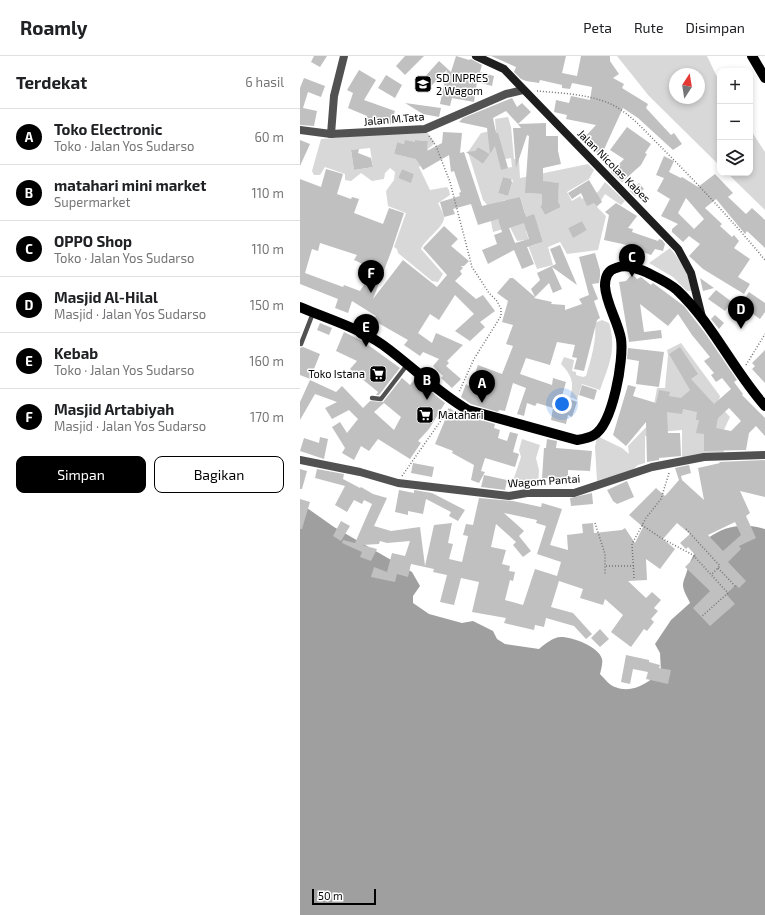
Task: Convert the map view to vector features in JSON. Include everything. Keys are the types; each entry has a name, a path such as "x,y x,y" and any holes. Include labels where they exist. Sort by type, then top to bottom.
{"main road":[{"name":"Jalan Nicolas Kabes","path":"476,56 504,69 644,212 682,254 696,285 702,318"},
{"path":"752,56 765,78"},
{"path":"300,307 363,333 383,346 454,402 468,410 577,440 595,435 604,425 610,414 620,362 621,338 605,286 607,275 610,270 622,266 628,266 659,278 677,290 702,318 754,394 765,406"}],"street":[{"path":"331,134 334,96 344,56"},
{"name":"Jalan M.Tata","path":"300,130 331,134 425,130 506,94 523,90"},
{"name":"Wagom Pantai","path":"300,460 360,472 398,484 510,496 527,493 566,493 588,489 670,463 704,457 765,455"}],"lane":[{"path":"301,344 313,313"},
{"path":"372,398 381,399 407,366"}],"path":[{"path":"523,90 574,94 607,102 620,110 635,121 687,172 765,260"},
{"path":"398,484 404,471 454,402 474,359 501,316 501,309 497,301 472,268 450,182 436,146 425,130"},
{"path":"740,373 765,334"},
{"path":"634,578 632,544 642,525 661,499 670,463"},
{"path":"595,523 598,537 605,554 606,574"},
{"path":"642,525 660,538 693,555 728,593 700,617"},
{"path":"686,529 720,566 718,568 736,587"},
{"path":"606,566 634,566"},
{"path":"711,575 718,568"}],"shaded area":[{"path":"617,56 707,56 717,77 717,163 649,96"},
{"path":"508,117 511,127 514,159 519,160 520,178 588,164 594,170 589,179 567,192 572,201 580,196 582,199 598,192 605,182 625,201 621,205 605,194 597,207 606,216 598,250 567,254 560,242 548,247 553,265 537,269 526,240 517,241 510,227 493,232 488,206 483,200 468,152 481,133 496,130 495,119","holes":["478,147 490,154 483,164 472,156","511,158 512,167 501,169 499,160","503,177 513,180 508,196 498,193","543,179 542,194 526,193","544,182 559,183 558,196 543,195","520,197 525,213 514,217","556,197 561,207 545,215 540,206","505,200 510,218 499,222 493,204","582,221 587,230 573,237 568,228","538,227 543,242 531,246 526,231"]},
{"path":"427,132 435,143 428,149 430,157 419,167 430,190 447,187 450,195 438,203 444,216 443,222 421,249 443,274 438,282 432,281 398,253 397,249 394,247 406,213 388,206 386,191 394,180 395,172 390,168 385,173 384,179 372,181 361,173 351,181 345,180 345,174 325,167 320,175 314,175 312,171 321,139","holes":["415,140 428,141 426,158 413,156","397,142 404,144 408,157 394,154","370,148 373,167 354,170 351,150","402,169 414,174 411,182 398,178"]},
{"path":"753,134 765,152 765,210 730,176 753,176"},
{"path":"670,248 687,273 692,290 690,291 687,291 673,277 649,263"},
{"path":"602,320 609,323 611,332 612,349 609,365 600,390 582,384 577,400 570,397 572,383 570,375 561,364 564,357 574,360 572,371 576,372 576,375 583,377 586,376 592,356 595,323"},
{"path":"681,343 720,396 718,404 730,417 722,434 724,453 682,458 682,430 660,432 657,436 645,436 645,463 638,465 631,471 597,481 595,447 597,436 622,448 629,454 628,446 651,422 657,388 665,388 668,355 667,350"},
{"path":"522,439 540,445 536,458 539,470 538,487 514,487 513,481 521,457 519,450"},
{"path":"300,503 334,527 412,572 420,586 413,596 413,603 429,614 462,623 473,621 493,631 497,639 505,644 539,649 549,641 558,637 566,637 578,641 596,650 602,659 600,674 611,685 622,689 640,686 661,672 660,653 655,644 671,620 690,603 684,590 683,583 698,548 707,539 728,528 752,526 765,529 765,915 300,915"}],"building":[{"path":"314,56 327,56 320,67 311,62"},
{"path":"405,56 424,56 405,75 396,66"},
{"path":"456,56 469,60 471,59 482,65 480,72 494,76 492,86 477,82 474,102 452,98 450,106 440,104 447,70 430,87 422,80 439,61 451,72"},
{"path":"491,56 566,56 562,73 577,76 581,56 610,56 610,61 619,74 613,78 624,84 622,88 648,104 646,108 671,135 674,133 682,144 673,150 638,118 623,108 601,156 582,140 596,125 566,119 567,115 554,112 556,100 569,103 571,96 590,100 592,87 572,83 570,89 562,88 562,85 540,80 539,83 526,81 521,79 514,72 516,67"},
{"path":"359,70 376,80 364,100 395,111 390,125 367,119 367,116 348,108 353,93 347,90"},
{"path":"386,75 402,85 395,98 378,88"},
{"path":"304,78 325,86 321,97 308,92 303,108 317,111 314,126 300,125 300,88"},
{"path":"512,98 517,107 522,103 531,112 518,124 506,111 493,118 496,133 498,133 508,168 501,170 495,146 490,154 487,128 459,122 463,118"},
{"path":"405,103 441,108 439,117 423,114"},
{"path":"546,123 546,136 558,136 558,151 561,164 543,168 543,181 559,183 558,201 561,207 545,215 540,206 542,205 542,194 525,193 529,136 527,135 516,168 513,128 521,128 518,124"},
{"path":"627,127 651,144 645,153 647,154 641,165 622,182 611,172 624,159 610,150"},
{"path":"443,132 462,133 460,153 464,152 482,206 520,197 526,217 534,214 543,242 527,247 534,264 522,269 514,250 488,264 482,250 497,244 494,235 502,232 498,219 478,225 471,204 453,209 455,214 444,217 440,202 460,196 459,193 461,192 454,171 451,172 449,155 423,170 416,159 394,154 397,142 404,144 405,140 415,142 415,140 428,141 427,151 442,143","holes":["524,223 529,239 515,243 509,228"]},
{"path":"300,140 310,144 300,166"},
{"path":"478,147 490,154 483,164 466,152 475,151"},
{"path":"359,149 358,153 371,158 373,167 354,170 351,150"},
{"path":"664,156 674,161 669,172 681,178 682,177 698,187 715,174 733,193 728,197 746,214 752,208 765,220 765,248 747,231 745,234 716,199 705,208 722,224 720,226 732,237 734,235 739,241 734,248 750,259 738,277 750,284 744,294 703,269 689,256 700,244 689,236 683,242 672,232 672,229 678,224 661,216 670,199 657,191 664,178 656,175","holes":["686,198 704,219 694,229 678,213"]},
{"path":"326,169 343,174 337,194 351,199 352,197 359,199 354,213 383,224 389,208 404,213 373,299 403,260 437,287 447,275 423,248 444,226 458,239 451,246 469,261 464,266 461,266 463,268 460,271 462,274 455,281 476,299 483,295 495,311 480,322 485,327 470,341 455,331 474,314 455,295 439,320 430,314 418,333 432,343 436,333 463,345 447,361 449,363 446,366 461,379 452,388 441,378 443,376 433,366 439,359 423,352 420,356 404,345 408,340 373,320 376,316 352,301 348,313 335,308 338,299 300,284 300,179 321,187","holes":["320,243 357,255 354,260 374,269 360,291 344,285 343,287 305,273 312,249 318,251"]},
{"path":"402,169 414,174 411,183 398,178"},
{"path":"503,177 511,179 512,183 508,196 498,193"},
{"path":"589,180 602,202 597,206 594,203 587,206 581,193 572,199 568,193"},
{"path":"639,183 644,189 635,196 630,191"},
{"path":"616,203 637,216 628,228 633,229 632,232 658,241 659,239 662,240 665,244 663,251 655,249 651,255 635,249 636,247 604,240 609,215 605,212"},
{"path":"582,221 587,230 573,238 568,228"},
{"path":"560,245 577,285 552,267 562,289 553,293 549,283 535,297 531,289 540,280 537,273 556,264 550,249"},
{"path":"595,253 600,270 600,276 599,283 592,284 598,299 594,301 600,318 597,320 584,371 574,369 577,358 572,357 575,345 557,342 550,365 526,358 520,374 552,385 553,378 566,382 562,396 577,402 572,417 568,415 566,424 551,420 553,408 537,403 535,406 527,403 524,416 517,414 526,388 513,383 505,411 499,410 498,412 471,404 461,397 466,384 470,387 478,365 502,374 513,346 506,344 513,325 502,322 508,301 497,293 510,278 513,278 535,297 534,298 552,302 551,304 565,305 565,310 582,304 579,299 589,295 579,257"},
{"path":"632,274 637,279 641,277 651,285 653,283 684,306 705,333 737,380 734,382 743,394 742,395 765,418 765,436 756,426 749,433 746,450 704,451 704,434 696,433 699,420 696,420 697,412 683,409 682,414 667,412 668,433 680,433 681,456 659,458 659,460 647,462 646,422 626,446 613,435 628,385 636,387 633,396 656,403 659,390 670,392 669,396 681,398 690,390 669,354 680,347 698,374 691,379 714,404 731,389 722,378 716,382 711,375 714,373 704,361 710,357 692,335 678,314 668,326 640,304 644,332 661,330 662,338 629,342 619,282 626,281","holes":["729,408 741,421 731,431 716,428 718,418"]},
{"path":"700,278 714,288 703,291"},
{"path":"716,290 732,302 725,311 708,299"},
{"path":"749,292 765,303 765,312 760,319 740,305"},
{"path":"715,315 724,323 719,329 711,319"},
{"path":"320,323 332,328 329,335 317,330"},
{"name":"Toko Istana","path":"344,332 364,342 400,368 379,395 376,395 378,392 350,369 357,361 336,351"},
{"path":"303,347 320,354 310,379 300,375 300,348"},
{"path":"628,348 664,352 659,387 636,384 639,361 627,359"},
{"path":"765,350 765,383 752,369 755,366 752,363"},
{"path":"402,378 410,385 415,379 445,403 429,429 418,441 421,443 410,459 378,439 369,451 361,446 354,460 342,453 345,448 332,427 340,422 347,433 358,419 349,410 332,419 325,408 337,402 315,394 300,420 300,402 310,380 336,392 342,386 363,408 370,401 383,402","holes":["384,403 401,417 394,430 374,412"]},
{"path":"582,385 597,390 594,400 579,395"},
{"path":"450,408 455,412 456,410 466,416 495,424 494,428 500,430 498,438 507,441 510,432 518,434 513,452 519,454 515,467 485,458 481,471 485,472 479,483 471,480 474,465 452,453 453,451 435,444"},
{"path":"320,437 328,439 324,459 300,451 304,438 319,443"},
{"path":"547,439 557,441 556,448 592,451 590,471 568,470 568,479 542,478 544,448 546,448"},
{"path":"765,460 765,497 740,491 750,513 746,516 756,538 739,546 741,549 728,562 746,581 739,588 736,585 726,594 735,604 710,626 693,608 710,591 685,567 696,556 688,547 686,549 680,543 690,534 677,523 663,539 675,549 660,569 646,559 647,580 628,581 646,598 652,592 661,600 654,608 658,611 651,619 654,622 647,631 644,629 631,647 611,632 623,615 605,599 603,605 580,598 583,589 559,581 551,607 573,613 592,634 586,639 574,626 546,618 544,627 535,625 534,630 504,623 506,618 472,612 479,582 461,578 454,605 440,602 447,575 433,572 434,569 411,564 408,577 397,574 395,582 371,577 374,567 387,572 392,553 405,556 410,541 387,543 380,541 379,544 362,545 377,549 371,561 360,557 362,552 342,543 343,540 355,543 372,504 364,500 362,504 354,500 347,512 335,505 345,486 315,478 317,469 344,474 343,479 373,494 387,498 374,526 391,531 420,527 425,566 434,525 452,523 448,543 453,544 449,559 462,562 468,536 463,535 466,524 473,525 479,498 513,501 541,507 542,503 562,509 550,545 568,550 567,535 583,533 582,524 593,523 594,533 622,530 625,528 635,543 643,527 629,515 656,488 665,496 679,480 675,468 689,465 691,473 681,476 682,480 704,500 698,468 720,463 719,462","holes":["504,513 537,520 536,523 546,526 537,554 561,562 557,576 535,569 523,605 505,600 510,580 513,581 515,572 509,571 510,566 502,564 506,550 491,547 496,524 516,542 513,545 523,557 531,551 519,536 524,531","735,522 741,535 723,551 708,535"]},
{"path":"413,463 434,467 432,477 411,473"},
{"path":"300,469 307,471 302,489 300,489"},
{"path":"484,475 507,480 505,490 481,487"},
{"path":"627,481 634,497 617,504 613,501 607,490"},
{"path":"399,490 414,493 414,490 432,493 465,510 458,521 449,516 451,512 426,499 423,514 408,511 408,515 395,512"},
{"path":"592,493 593,504 571,506 570,498"},
{"path":"300,499 310,502 302,529 300,529"},
{"path":"341,521 350,526 341,541 333,536"},
{"path":"600,629 609,639 600,647 591,638"},
{"path":"626,655 649,660 649,662 660,665 659,668 671,670 668,684 646,679 648,672 633,669 630,684 621,682"}],"place":[{"name":"SD INPRES 2 Wagom","path":"423,84"},
{"name":"OPPO Shop","path":"632,277"},
{"name":"Masjid Artabiyah","path":"371,293"},
{"name":"Masjid Al-Hilal","path":"741,329"},
{"name":"Kebab","path":"366,347"},
{"name":"Toko Istana","path":"378,374"},
{"name":"matahari mini market","path":"427,400"},
{"name":"Toko Electronic","path":"482,403"},
{"name":"Matahari","path":"425,415"}]}
